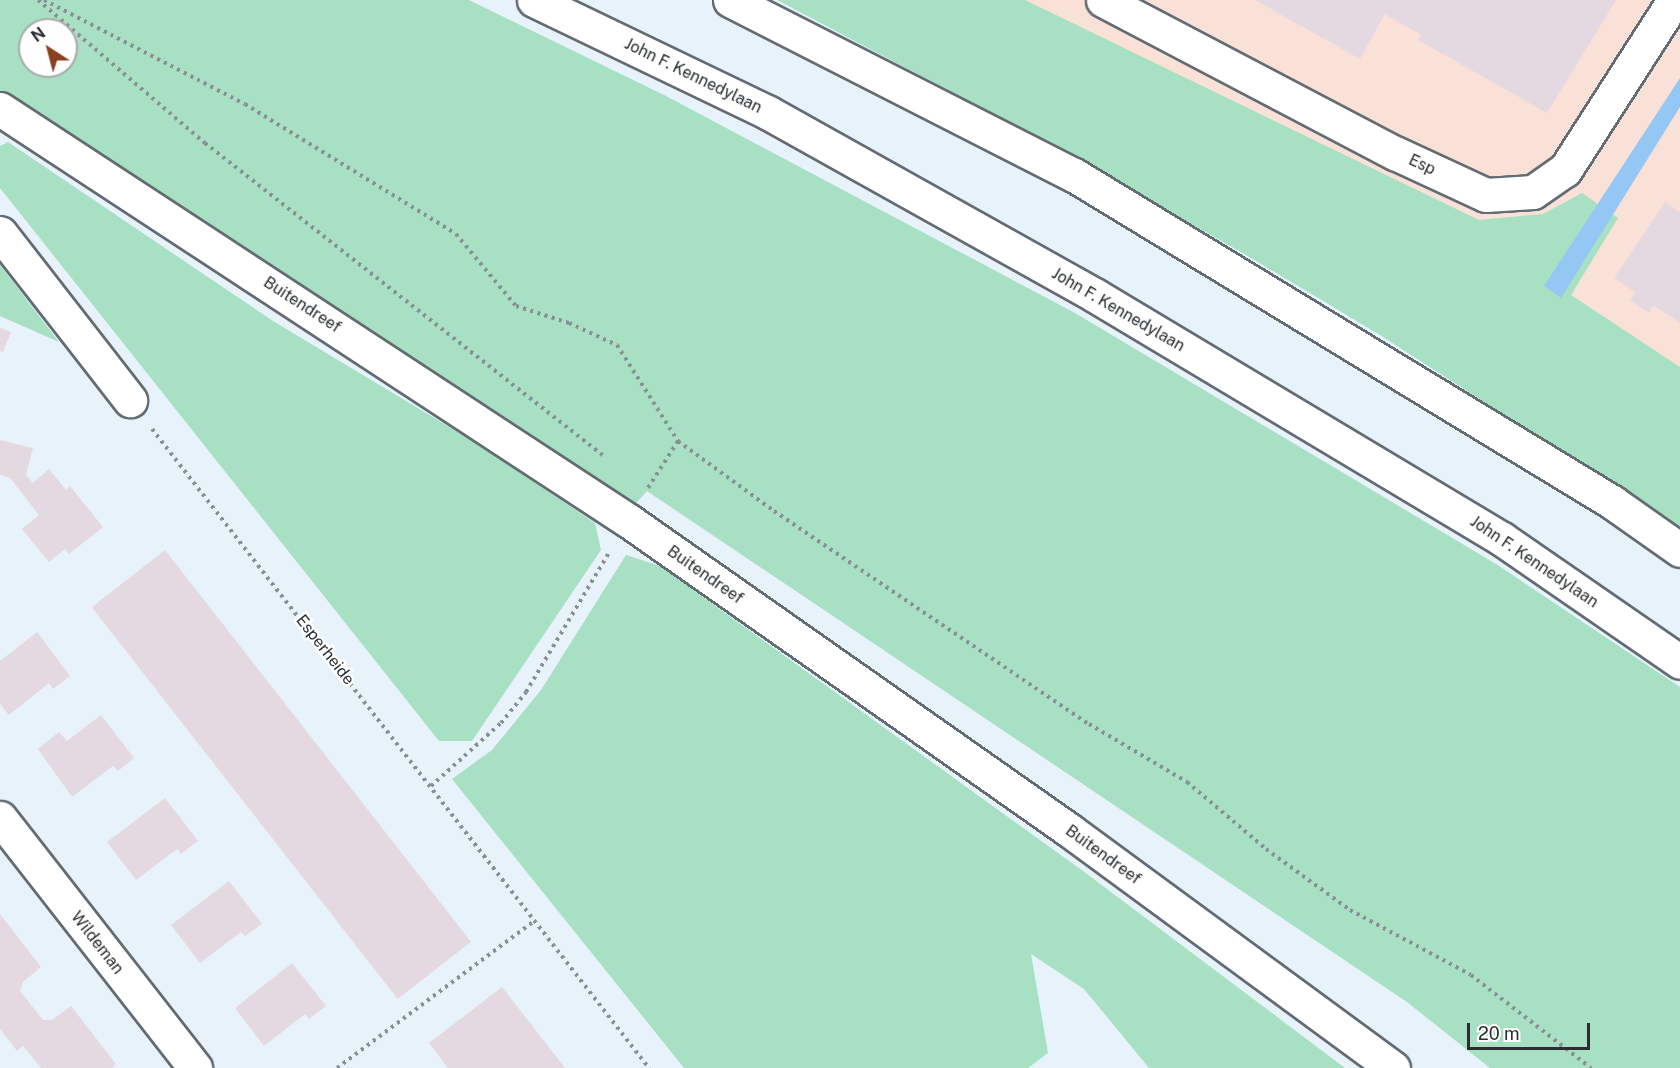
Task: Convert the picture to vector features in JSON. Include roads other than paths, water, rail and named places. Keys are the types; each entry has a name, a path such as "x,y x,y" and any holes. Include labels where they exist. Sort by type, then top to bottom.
{"main road":[{"name":"John F. Kennedylaan","path":"534,0 767,112 1096,296 1502,539 1680,662"},
{"path":"730,0 1074,175 1612,502 1680,550"},
{"name":"Esp","path":"1103,0 1395,153 1486,195 1533,192 1565,170 1674,0"},
{"name":"Buitendreef","path":"0,109 629,521 1069,830 1393,1068"},
{"path":"0,233 130,400"},
{"name":"Wildeman","path":"0,818 195,1068"}],"water":[{"path":"1680,78 1680,107 1561,298 1544,286"}]}
